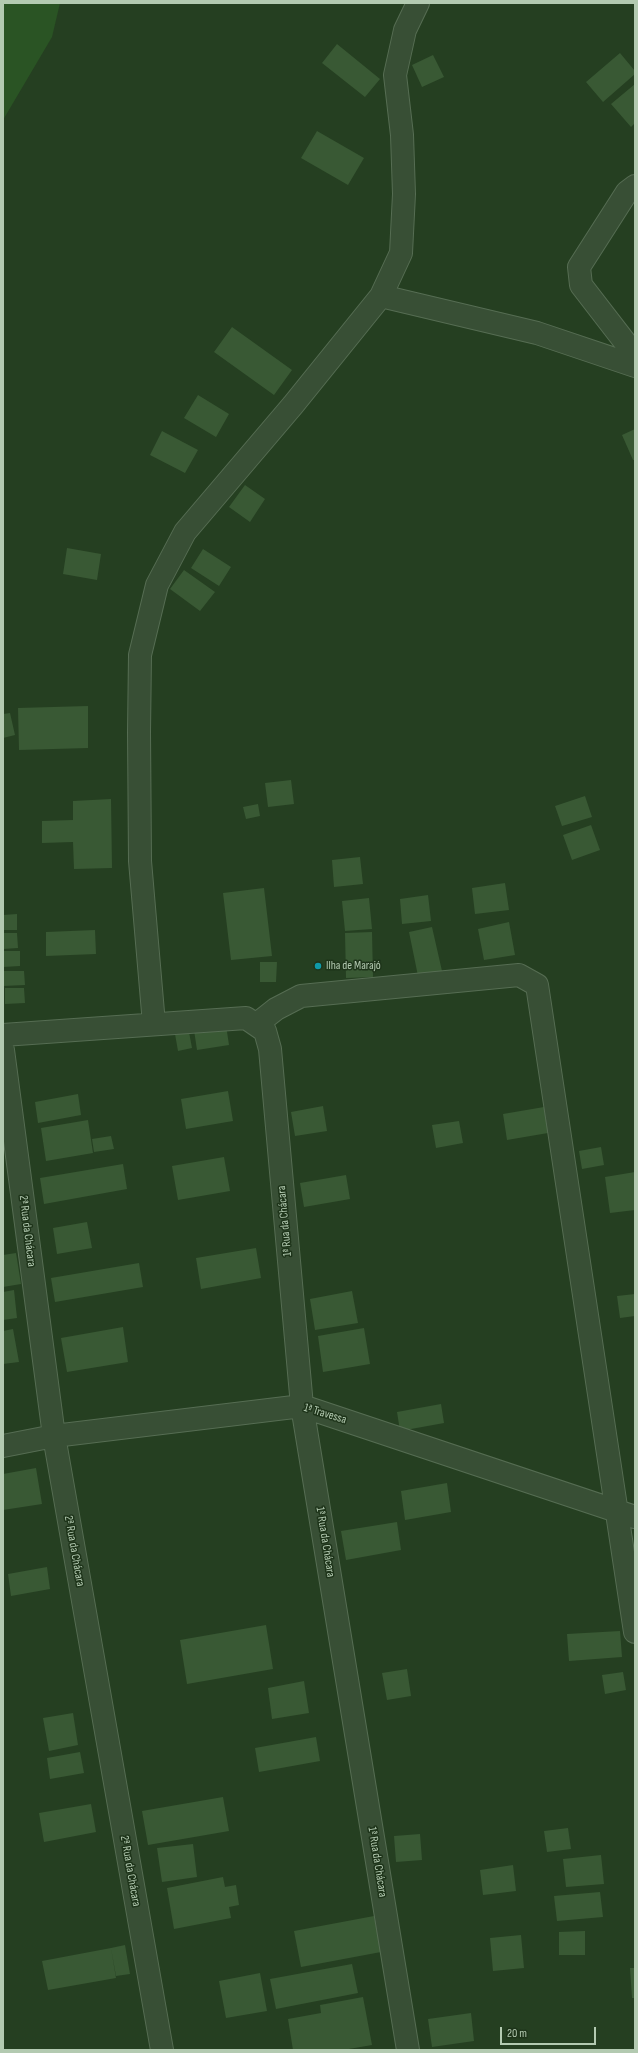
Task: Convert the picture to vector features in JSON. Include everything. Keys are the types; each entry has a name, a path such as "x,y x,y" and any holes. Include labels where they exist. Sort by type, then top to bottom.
{"street":[{"path":"154,1024 140,861 139,717 140,655 157,585 185,532 293,405 381,296 401,253 404,194 402,135 395,75 405,30 418,3"},
{"path":"632,193 579,267 580,286 635,355"},
{"path":"381,296 537,333 635,366"},
{"path":"3,1035 246,1018 261,1028 276,1009 301,996 519,976 537,985 626,1514 635,1632"},
{"name":"1ª Rua da Chácara","path":"261,1028 270,1049 302,1406 408,2050"},
{"name":"2ª Rua da Chácara","path":"3,1050 54,1436 162,2050"},
{"name":"1ª Travessa","path":"3,1446 54,1436 302,1406 626,1514"}],"shaded area":[{"path":"3,3 60,3 52,37 3,120"}],"building":[{"path":"337,44 380,79 365,97 322,63"},
{"path":"620,53 635,71 635,74 603,102 586,82"},
{"path":"433,55 444,77 422,87 412,65"},
{"path":"635,84 635,123 631,127 611,104"},
{"path":"317,131 364,158 348,185 301,158"},
{"path":"232,327 292,370 274,395 214,352"},
{"path":"198,395 229,414 216,437 184,418"},
{"path":"635,429 635,460 633,460 622,435"},
{"path":"162,431 198,450 185,473 150,455"},
{"path":"245,485 265,499 250,522 229,507"},
{"path":"67,548 101,554 97,580 63,574"},
{"path":"203,549 231,567 219,586 191,568"},
{"path":"184,570 215,592 200,611 170,589"},
{"path":"88,706 88,748 19,750 18,708"},
{"path":"10,713 15,735 3,738 3,714"},
{"path":"291,780 294,804 268,807 265,783"},
{"path":"585,796 592,817 562,826 555,806"},
{"path":"111,799 112,868 74,869 73,842 42,843 42,821 73,820 73,801"},
{"path":"258,804 260,816 246,819 243,807"},
{"path":"591,825 600,850 572,860 563,835"},
{"path":"360,857 363,884 334,887 332,860"},
{"path":"505,883 509,910 475,914 472,888"},
{"path":"264,888 272,956 231,960 223,893"},
{"path":"428,895 431,921 402,924 400,899"},
{"path":"369,898 372,929 345,931 342,901"},
{"path":"17,914 17,930 3,930 3,915"},
{"path":"509,922 515,955 484,960 478,929"},
{"path":"432,927 442,971 418,976 409,932"},
{"path":"95,930 96,954 46,956 46,932"},
{"path":"372,932 373,977 346,978 345,933"},
{"path":"3,933 17,933 18,948 3,949"},
{"path":"3,951 20,951 20,966 3,967"},
{"path":"260,962 277,962 276,982 260,982"},
{"path":"3,971 24,971 25,985 3,986"},
{"path":"5,988 24,988 25,1003 5,1004"},
{"path":"226,1025 229,1045 197,1050 194,1030"},
{"path":"189,1032 192,1048 178,1051 175,1034"},
{"path":"228,1091 233,1121 186,1129 181,1099"},
{"path":"78,1094 81,1115 38,1123 35,1102"},
{"path":"323,1106 327,1131 295,1136 291,1112"},
{"path":"544,1107 548,1133 507,1140 503,1114"},
{"path":"88,1120 93,1153 46,1161 41,1128"},
{"path":"459,1121 463,1143 436,1148 432,1125"},
{"path":"111,1136 114,1149 94,1152 92,1139"},
{"path":"601,1147 604,1165 582,1169 579,1151"},
{"path":"224,1157 230,1191 178,1200 172,1166"},
{"path":"123,1164 127,1189 44,1204 40,1178"},
{"path":"635,1172 635,1210 610,1213 605,1177"},
{"path":"346,1175 350,1199 304,1207 300,1183"},
{"path":"87,1222 92,1248 57,1254 53,1228"},
{"path":"256,1248 261,1278 201,1289 196,1258"},
{"path":"16,1253 21,1284 3,1287 3,1255"},
{"path":"139,1263 143,1287 55,1302 51,1278"},
{"path":"14,1290 17,1318 3,1320 3,1292"},
{"path":"352,1291 358,1323 315,1330 310,1299"},
{"path":"635,1294 635,1316 620,1318 617,1296"},
{"path":"123,1327 128,1362 67,1372 61,1338"},
{"path":"364,1328 370,1364 323,1372 318,1336"},
{"path":"13,1329 19,1362 3,1364 3,1331"},
{"path":"441,1404 444,1423 400,1431 397,1412"},
{"path":"36,1468 42,1504 3,1510 3,1474"},
{"path":"447,1483 451,1512 405,1520 401,1491"},
{"path":"397,1522 401,1550 346,1560 341,1531"},
{"path":"47,1567 50,1589 11,1596 8,1574"},
{"path":"266,1625 273,1669 187,1684 180,1640"},
{"path":"620,1631 622,1657 569,1661 567,1634"},
{"path":"407,1669 411,1696 387,1700 382,1673"},
{"path":"623,1672 626,1690 605,1694 602,1675"},
{"path":"304,1681 309,1713 272,1719 268,1688"},
{"path":"73,1713 78,1745 49,1751 43,1718"},
{"path":"316,1737 320,1761 259,1772 255,1748"},
{"path":"80,1752 84,1773 50,1779 47,1758"},
{"path":"223,1797 229,1831 148,1845 142,1811"},
{"path":"91,1804 96,1832 44,1842 39,1813"},
{"path":"568,1828 571,1849 547,1852 544,1831"},
{"path":"420,1834 422,1860 396,1862 394,1836"},
{"path":"193,1844 197,1877 162,1882 157,1848"},
{"path":"601,1855 604,1884 566,1887 563,1859"},
{"path":"513,1865 516,1891 483,1895 480,1870"},
{"path":"223,1877 225,1887 236,1885 239,1905 229,1907 231,1918 174,1929 167,1888"},
{"path":"600,1892 603,1917 557,1921 554,1896"},
{"path":"374,1916 381,1952 301,1967 294,1931"},
{"path":"585,1931 585,1955 559,1955 559,1932"},
{"path":"521,1935 524,1968 493,1971 490,1938"},
{"path":"125,1945 130,1974 116,1976 111,1948"},
{"path":"111,1948 116,1978 48,1990 42,1961"},
{"path":"352,1964 358,1993 276,2009 270,1979"},
{"path":"630,1968 635,1968 635,1998 632,1998"},
{"path":"260,1973 267,2011 226,2018 219,1981"},
{"path":"363,1997 372,2045 343,2050 293,2050 288,2019 321,2013 320,2005"},
{"path":"471,2013 474,2041 432,2047 428,2019"}],"place":[{"name":"Ilha de Marajó","path":"318,966"}]}
